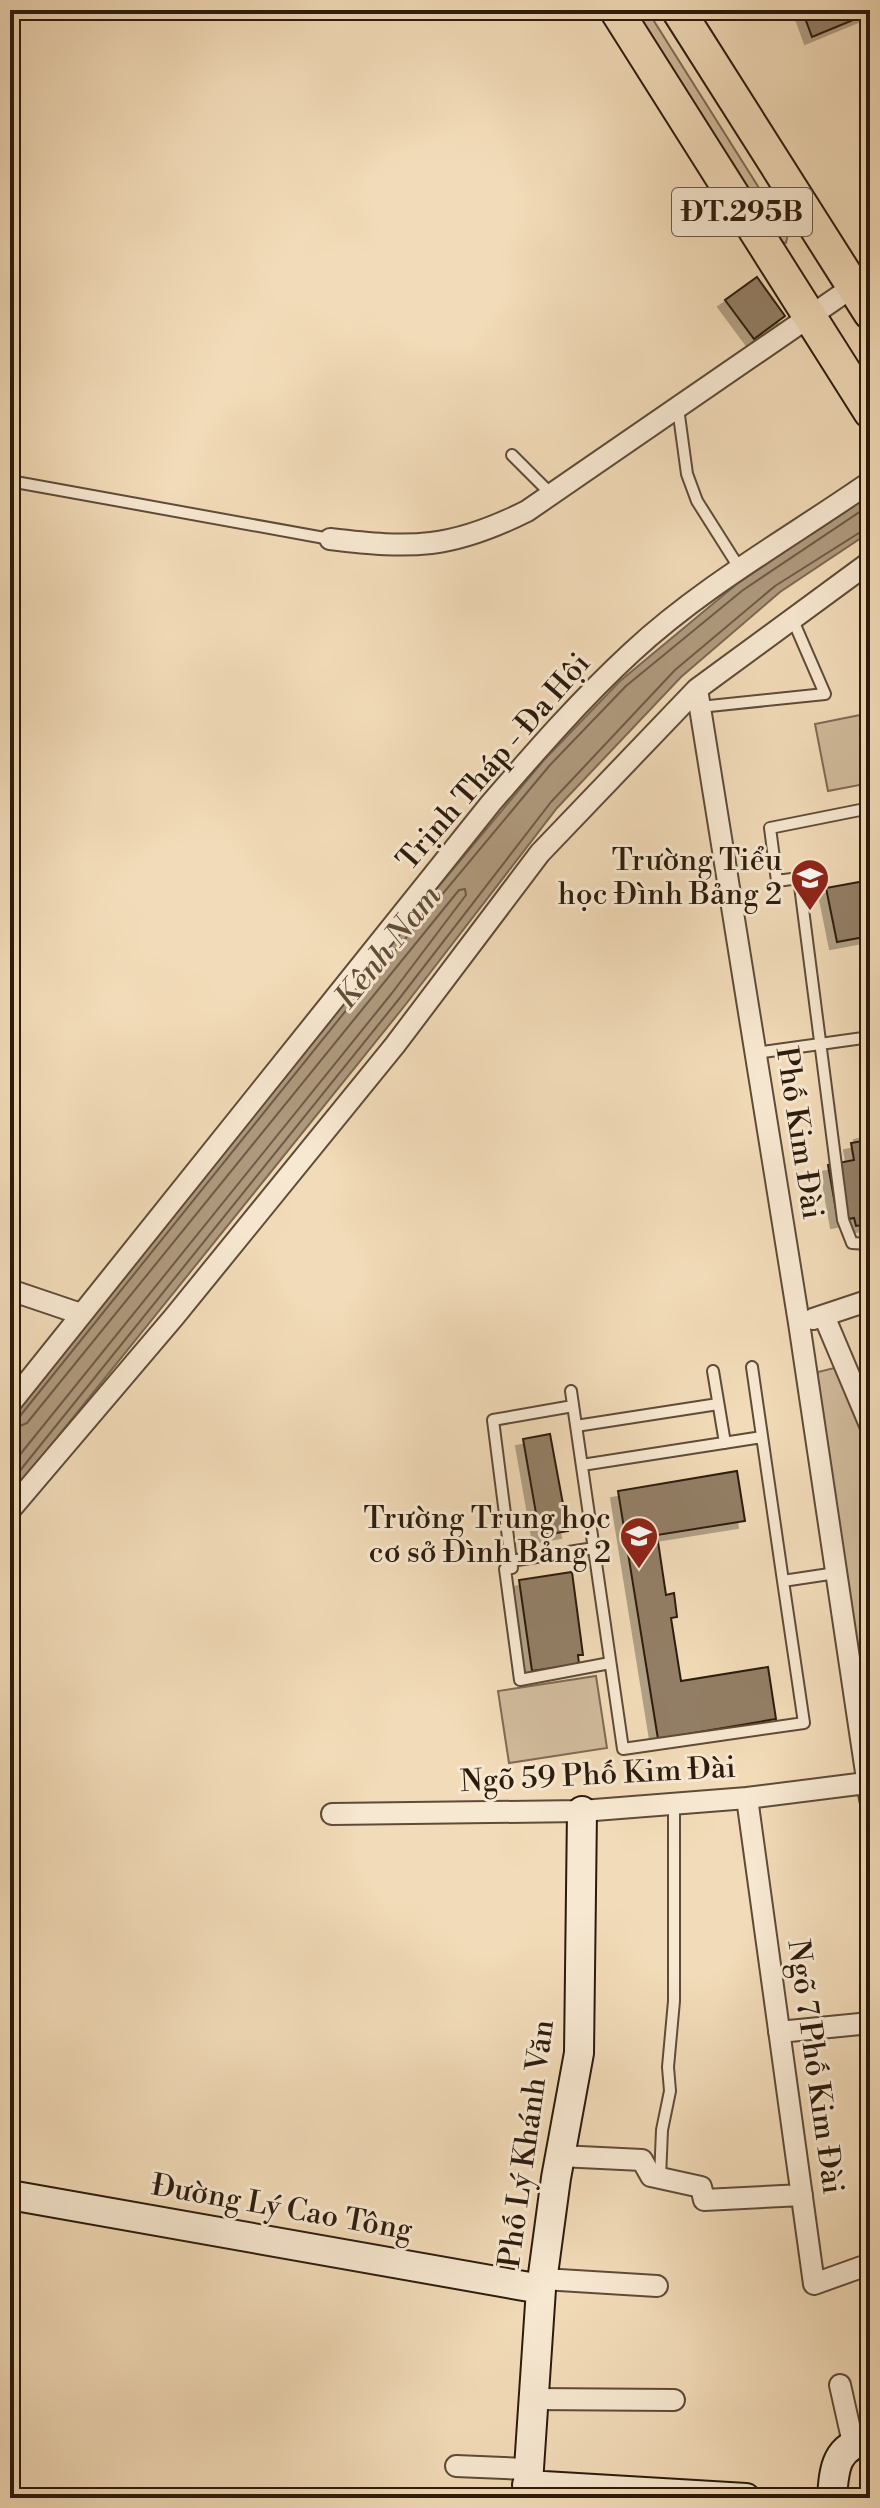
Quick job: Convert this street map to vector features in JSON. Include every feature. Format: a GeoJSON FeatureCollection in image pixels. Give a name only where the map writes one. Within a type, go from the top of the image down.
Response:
{"type":"FeatureCollection","features":[{"type":"Feature","properties":{"kind":"main road","name":"ĐT.295B"},"geometry":{"type":"LineString","coordinates":[[616,10],[870,412]]}},
{"type":"Feature","properties":{"kind":"main road","name":"ĐT.295B"},"geometry":{"type":"LineString","coordinates":[[678,10],[865,291]]}},
{"type":"Feature","properties":{"kind":"street"},"geometry":{"type":"LineString","coordinates":[[330,539],[437,545],[501,524],[551,494],[809,318],[865,291]]}},
{"type":"Feature","properties":{"kind":"street","name":"Trịnh Tháp - Đa Hội"},"geometry":{"type":"LineString","coordinates":[[10,1404],[491,803],[567,717],[633,651],[741,571],[870,482]]}},
{"type":"Feature","properties":{"kind":"street"},"geometry":{"type":"LineString","coordinates":[[10,1510],[174,1317],[386,1056],[540,853],[698,698],[792,618],[870,562]]}},
{"type":"Feature","properties":{"kind":"street","name":"Phố Kim Đài"},"geometry":{"type":"LineString","coordinates":[[698,698],[799,1323],[868,1791]]}},
{"type":"Feature","properties":{"kind":"street"},"geometry":{"type":"LineString","coordinates":[[10,1290],[81,1314]]}},
{"type":"Feature","properties":{"kind":"street"},"geometry":{"type":"LineString","coordinates":[[799,1323],[870,1300]]}},
{"type":"Feature","properties":{"kind":"street"},"geometry":{"type":"LineString","coordinates":[[824,1316],[870,1425]]}},
{"type":"Feature","properties":{"kind":"street","name":"Ngõ 59 Phố Kim Đài"},"geometry":{"type":"LineString","coordinates":[[332,1814],[582,1811],[868,1791]]}},
{"type":"Feature","properties":{"kind":"street","name":"Ngõ 7 Phố Kim Đài"},"geometry":{"type":"LineString","coordinates":[[747,1798],[814,2284],[870,2264]]}},
{"type":"Feature","properties":{"kind":"street","name":"Phố Lý Khánh Văn"},"geometry":{"type":"LineString","coordinates":[[527,2484],[542,2284],[560,2156],[579,2053],[582,1811]]}},
{"type":"Feature","properties":{"kind":"street"},"geometry":{"type":"LineString","coordinates":[[779,2032],[870,2023]]}},
{"type":"Feature","properties":{"kind":"street"},"geometry":{"type":"LineString","coordinates":[[560,2156],[642,2160],[651,2176],[701,2187],[704,2200],[802,2195]]}},
{"type":"Feature","properties":{"kind":"street","name":"Đường Lý Cao Tông"},"geometry":{"type":"LineString","coordinates":[[10,2195],[542,2284]]}},
{"type":"Feature","properties":{"kind":"street"},"geometry":{"type":"LineString","coordinates":[[542,2284],[657,2286]]}},
{"type":"Feature","properties":{"kind":"street"},"geometry":{"type":"LineString","coordinates":[[832,2498],[839,2455],[862,2441],[840,2385]]}},
{"type":"Feature","properties":{"kind":"street"},"geometry":{"type":"LineString","coordinates":[[533,2399],[674,2400]]}},
{"type":"Feature","properties":{"kind":"street"},"geometry":{"type":"LineString","coordinates":[[456,2466],[527,2484],[746,2498]]}},
{"type":"Feature","properties":{"kind":"lane"},"geometry":{"type":"LineString","coordinates":[[678,407],[687,474],[697,501],[741,571]]}},
{"type":"Feature","properties":{"kind":"lane"},"geometry":{"type":"LineString","coordinates":[[512,455],[551,494]]}},
{"type":"Feature","properties":{"kind":"lane"},"geometry":{"type":"LineString","coordinates":[[10,481],[330,539]]}},
{"type":"Feature","properties":{"kind":"lane"},"geometry":{"type":"LineString","coordinates":[[698,698],[825,694],[792,618]]}},
{"type":"Feature","properties":{"kind":"lane"},"geometry":{"type":"LineString","coordinates":[[870,808],[770,828],[777,881],[799,878],[843,1220],[852,1243],[870,1244]]}},
{"type":"Feature","properties":{"kind":"lane"},"geometry":{"type":"LineString","coordinates":[[756,1053],[870,1037]]}},
{"type":"Feature","properties":{"kind":"lane"},"geometry":{"type":"LineString","coordinates":[[571,1391],[623,1749],[804,1723],[752,1367]]}},
{"type":"Feature","properties":{"kind":"lane"},"geometry":{"type":"LineString","coordinates":[[713,1371],[725,1443]]}},
{"type":"Feature","properties":{"kind":"lane"},"geometry":{"type":"LineString","coordinates":[[576,1426],[718,1404]]}},
{"type":"Feature","properties":{"kind":"lane"},"geometry":{"type":"LineString","coordinates":[[573,1406],[493,1420],[512,1568],[505,1569],[520,1680],[610,1663]]}},
{"type":"Feature","properties":{"kind":"lane"},"geometry":{"type":"LineString","coordinates":[[582,1465],[762,1437]]}},
{"type":"Feature","properties":{"kind":"lane"},"geometry":{"type":"LineString","coordinates":[[511,1561],[594,1548]]}},
{"type":"Feature","properties":{"kind":"lane"},"geometry":{"type":"LineString","coordinates":[[783,1581],[836,1573]]}},
{"type":"Feature","properties":{"kind":"lane"},"geometry":{"type":"LineString","coordinates":[[660,2178],[662,2130],[670,2091],[668,2067],[674,2001],[674,1804]]}},
{"type":"Feature","properties":{"kind":"shaded area"},"geometry":{"type":"Polygon","coordinates":[[[634,10],[647,10],[788,234],[786,243],[779,242],[634,10]]]}},
{"type":"Feature","properties":{"kind":"shaded area"},"geometry":{"type":"Polygon","coordinates":[[[870,713],[870,783],[828,791],[815,724],[870,713]]]}},
{"type":"Feature","properties":{"kind":"shaded area"},"geometry":{"type":"Polygon","coordinates":[[[838,1367],[844,1373],[870,1439],[870,1724],[816,1383],[818,1372],[838,1367]]]}},
{"type":"Feature","properties":{"kind":"shaded area"},"geometry":{"type":"Polygon","coordinates":[[[596,1676],[607,1748],[509,1763],[498,1691],[596,1676]]]}},
{"type":"Feature","properties":{"kind":"water","name":"Kênh Nam"},"geometry":{"type":"Polygon","coordinates":[[[870,495],[870,532],[780,592],[681,677],[557,808],[406,1004],[10,1496],[10,1416],[354,988],[544,760],[620,681],[738,583],[870,495]]]}},
{"type":"Feature","properties":{"kind":"building"},"geometry":{"type":"Polygon","coordinates":[[[802,10],[870,10],[870,13],[812,37],[802,10]]]}},
{"type":"Feature","properties":{"kind":"building"},"geometry":{"type":"Polygon","coordinates":[[[757,277],[785,316],[754,339],[725,300],[757,277]]]}},
{"type":"Feature","properties":{"kind":"building"},"geometry":{"type":"Polygon","coordinates":[[[870,880],[870,936],[837,942],[826,888],[870,880]]]}},
{"type":"Feature","properties":{"kind":"building"},"geometry":{"type":"Polygon","coordinates":[[[870,1131],[870,1224],[856,1226],[854,1218],[838,1221],[828,1165],[854,1160],[851,1143],[863,1141],[861,1133],[870,1131]]]}},
{"type":"Feature","properties":{"kind":"building"},"geometry":{"type":"Polygon","coordinates":[[[550,1434],[568,1531],[540,1536],[523,1439],[550,1434]]]}},
{"type":"Feature","properties":{"kind":"building"},"geometry":{"type":"Polygon","coordinates":[[[737,1471],[745,1521],[657,1535],[666,1595],[674,1593],[677,1617],[671,1618],[681,1681],[768,1667],[776,1719],[658,1739],[618,1491],[737,1471]]]}},
{"type":"Feature","properties":{"kind":"building"},"geometry":{"type":"Polygon","coordinates":[[[572,1572],[583,1655],[578,1655],[579,1664],[532,1671],[519,1580],[572,1572]]]}},
{"type":"Feature","properties":{"kind":"place","name":"Trường Tiểu học Đình Bảng 2"},"geometry":{"type":"Point","coordinates":[810,912]}},
{"type":"Feature","properties":{"kind":"place","name":"Trường Trung học cơ sở Đình Bảng 2"},"geometry":{"type":"Point","coordinates":[639,1570]}}]}
